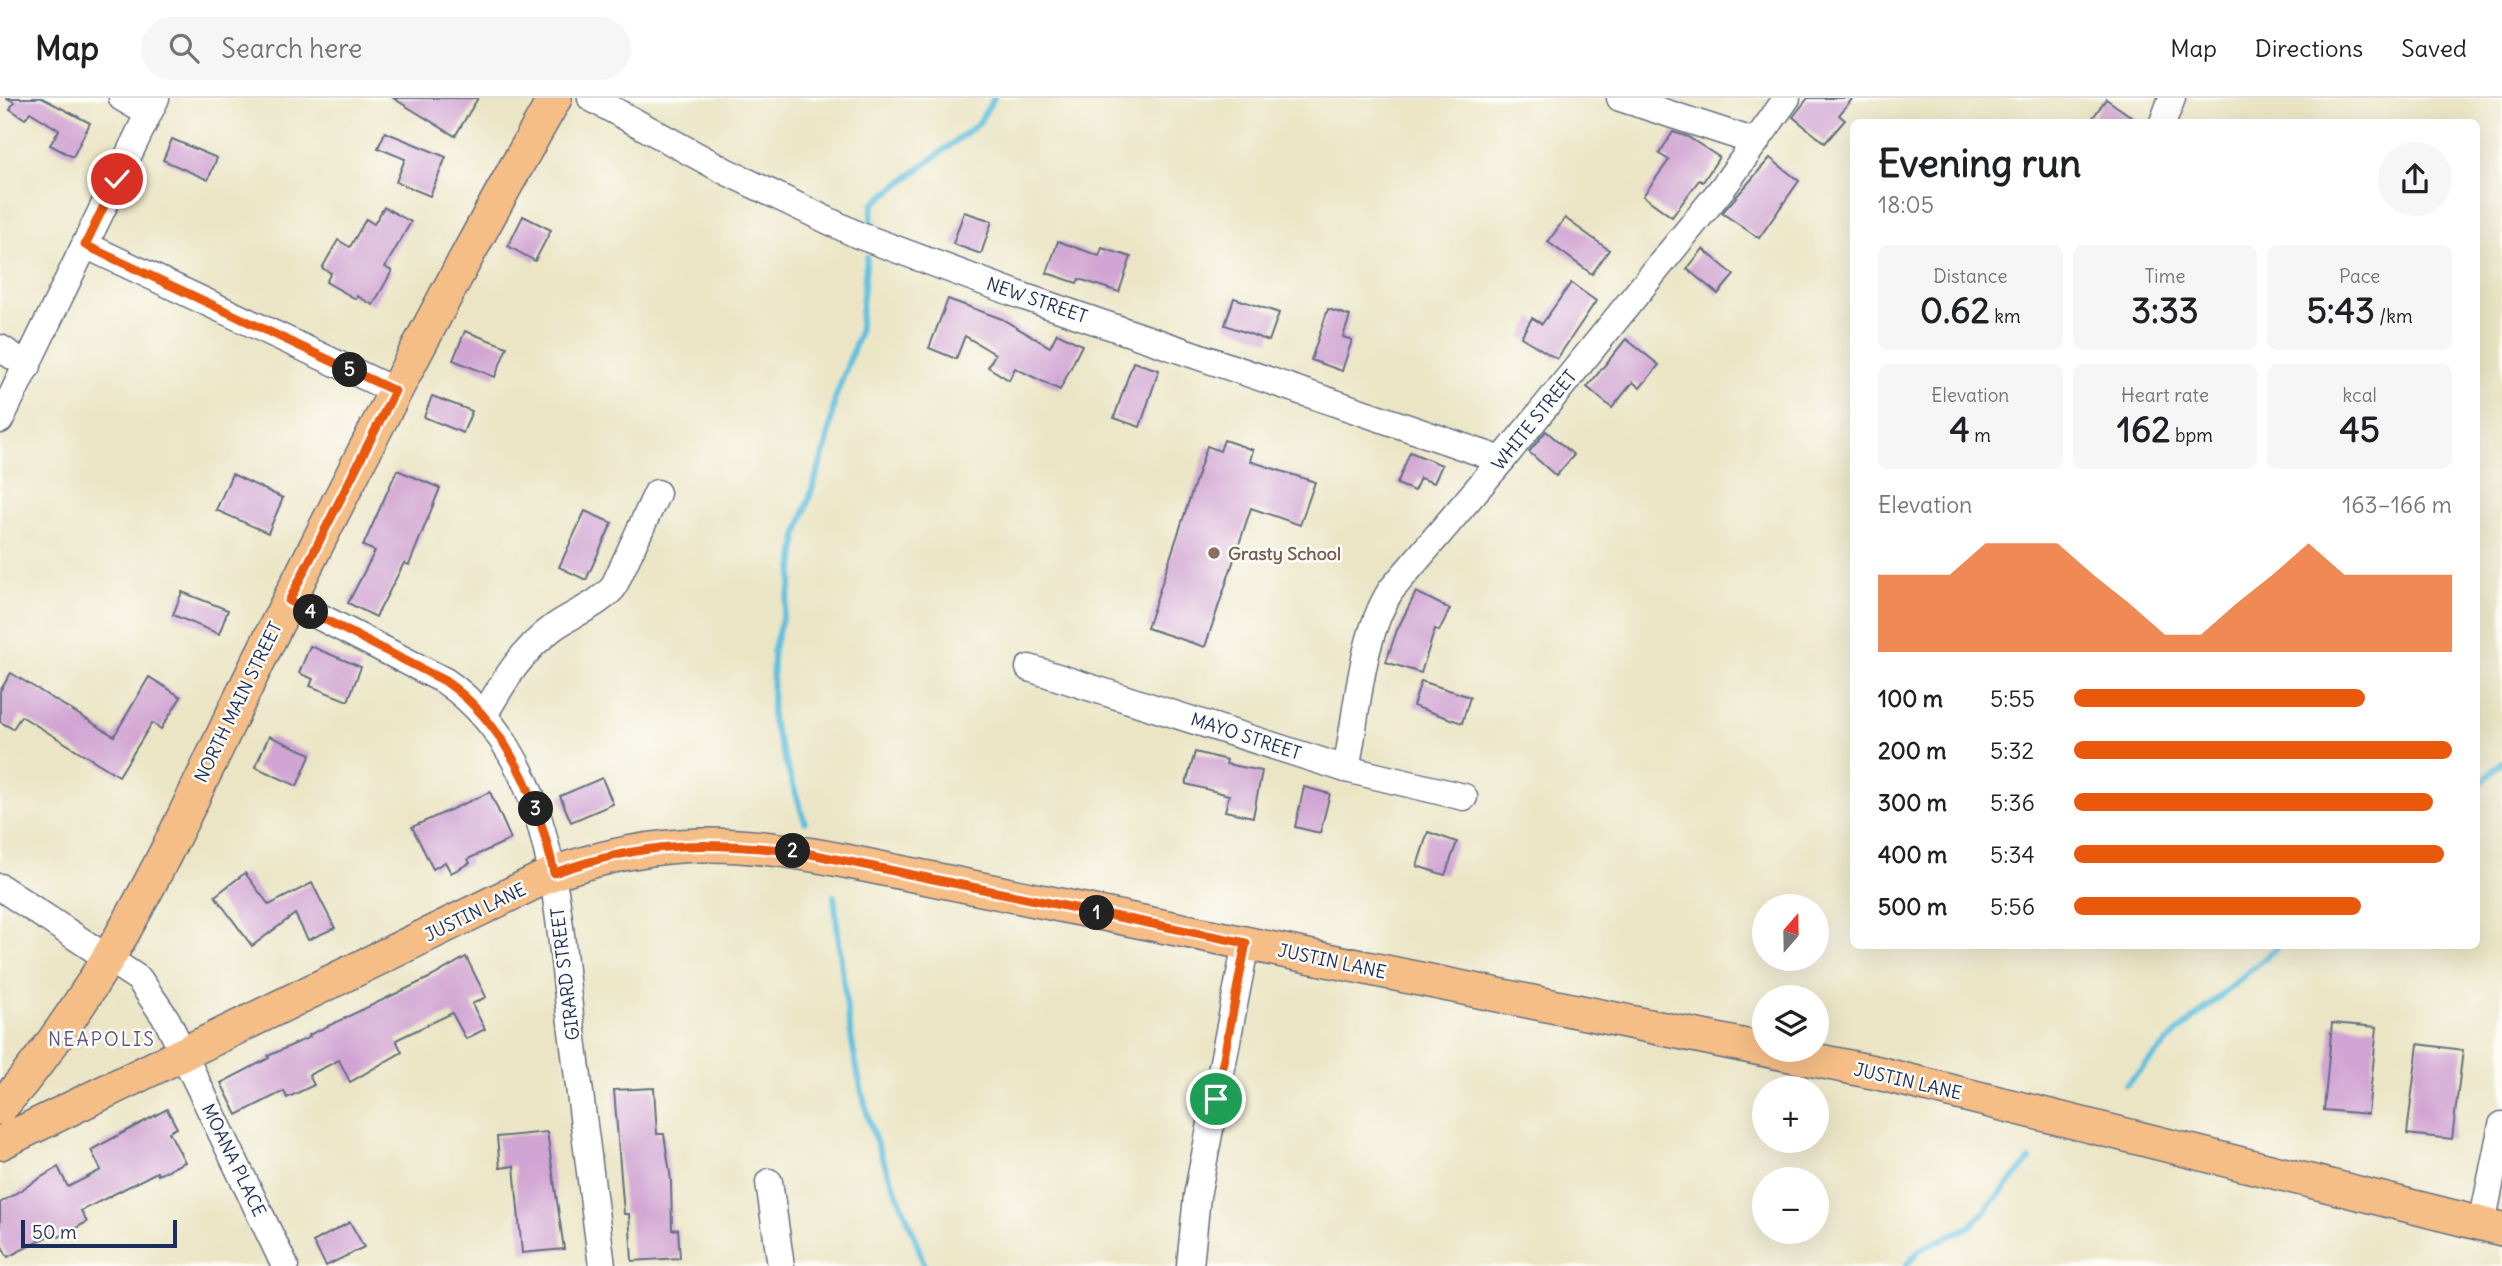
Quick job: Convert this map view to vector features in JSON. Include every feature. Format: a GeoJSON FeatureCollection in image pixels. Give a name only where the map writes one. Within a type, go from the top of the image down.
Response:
{"type":"FeatureCollection","features":[{"type":"Feature","properties":{"kind":"main road","name":"NORTH MAIN STREET"},"geometry":{"type":"LineString","coordinates":[[0,1108],[36,1068],[75,1015],[111,958],[461,263],[555,98]]}},
{"type":"Feature","properties":{"kind":"main road","name":"JUSTIN LANE"},"geometry":{"type":"LineString","coordinates":[[0,1143],[554,873],[602,856],[678,844],[801,852],[1878,1073],[2492,1226]]}},
{"type":"Feature","properties":{"kind":"street"},"geometry":{"type":"LineString","coordinates":[[0,420],[152,106],[121,98]]}},
{"type":"Feature","properties":{"kind":"street","name":"NEW STREET"},"geometry":{"type":"LineString","coordinates":[[590,98],[725,171],[858,236],[1022,296],[1502,460]]}},
{"type":"Feature","properties":{"kind":"street"},"geometry":{"type":"LineString","coordinates":[[1620,98],[1756,142]]}},
{"type":"Feature","properties":{"kind":"street","name":"WHITE STREET"},"geometry":{"type":"LineString","coordinates":[[1346,769],[1369,634],[1378,611],[1391,590],[1502,460],[1724,187],[1787,98]]}},
{"type":"Feature","properties":{"kind":"street"},"geometry":{"type":"LineString","coordinates":[[2164,119],[2172,98]]}},
{"type":"Feature","properties":{"kind":"street"},"geometry":{"type":"LineString","coordinates":[[85,245],[395,391]]}},
{"type":"Feature","properties":{"kind":"street"},"geometry":{"type":"LineString","coordinates":[[0,348],[28,366]]}},
{"type":"Feature","properties":{"kind":"street"},"geometry":{"type":"LineString","coordinates":[[484,715],[513,665],[533,644],[556,626],[600,601],[613,589],[657,493]]}},
{"type":"Feature","properties":{"kind":"street","name":"GIRARD STREET"},"geometry":{"type":"LineString","coordinates":[[289,601],[445,681],[484,715],[509,753],[528,790],[554,873],[602,1266]]}},
{"type":"Feature","properties":{"kind":"street","name":"MAYO STREET"},"geometry":{"type":"LineString","coordinates":[[1029,668],[1346,769],[1464,797]]}},
{"type":"Feature","properties":{"kind":"street","name":"MOANA PLACE"},"geometry":{"type":"LineString","coordinates":[[0,887],[139,979],[167,1020],[285,1266]]}},
{"type":"Feature","properties":{"kind":"street"},"geometry":{"type":"LineString","coordinates":[[1190,1266],[1197,1196],[1246,943]]}},
{"type":"Feature","properties":{"kind":"street"},"geometry":{"type":"LineString","coordinates":[[2492,1226],[2501,1130]]}},
{"type":"Feature","properties":{"kind":"street"},"geometry":{"type":"LineString","coordinates":[[769,1182],[781,1266]]}},
{"type":"Feature","properties":{"kind":"building"},"geometry":{"type":"Polygon","coordinates":[[[7,98],[42,98],[90,123],[73,157],[50,145],[59,130],[30,112],[25,119],[10,109],[14,102],[7,98]]]}},
{"type":"Feature","properties":{"kind":"building"},"geometry":{"type":"Polygon","coordinates":[[[393,98],[478,98],[455,136],[393,98]]]}},
{"type":"Feature","properties":{"kind":"building"},"geometry":{"type":"Polygon","coordinates":[[[1808,98],[1853,98],[1839,115],[1845,120],[1825,143],[1793,117],[1808,98]]]}},
{"type":"Feature","properties":{"kind":"building"},"geometry":{"type":"Polygon","coordinates":[[[2106,99],[2135,119],[2092,119],[2106,99]]]}},
{"type":"Feature","properties":{"kind":"building"},"geometry":{"type":"Polygon","coordinates":[[[385,132],[446,157],[430,196],[396,182],[405,159],[378,148],[385,132]]]}},
{"type":"Feature","properties":{"kind":"building"},"geometry":{"type":"Polygon","coordinates":[[[1673,132],[1688,137],[1719,157],[1703,182],[1699,180],[1672,217],[1643,196],[1669,160],[1659,154],[1673,132]]]}},
{"type":"Feature","properties":{"kind":"building"},"geometry":{"type":"Polygon","coordinates":[[[172,139],[217,158],[208,180],[163,160],[172,139]]]}},
{"type":"Feature","properties":{"kind":"building"},"geometry":{"type":"Polygon","coordinates":[[[1770,158],[1799,181],[1759,238],[1722,213],[1770,158]]]}},
{"type":"Feature","properties":{"kind":"building"},"geometry":{"type":"Polygon","coordinates":[[[384,207],[411,222],[385,267],[392,271],[373,305],[326,282],[331,273],[322,268],[338,240],[350,247],[366,219],[374,224],[384,207]]]}},
{"type":"Feature","properties":{"kind":"building"},"geometry":{"type":"Polygon","coordinates":[[[964,212],[992,221],[981,254],[953,244],[964,212]]]}},
{"type":"Feature","properties":{"kind":"building"},"geometry":{"type":"Polygon","coordinates":[[[523,216],[551,230],[535,261],[508,246],[523,216]]]}},
{"type":"Feature","properties":{"kind":"building"},"geometry":{"type":"Polygon","coordinates":[[[1565,218],[1609,250],[1592,274],[1548,242],[1565,218]]]}},
{"type":"Feature","properties":{"kind":"building"},"geometry":{"type":"Polygon","coordinates":[[[1058,241],[1099,256],[1102,248],[1131,257],[1119,292],[1079,279],[1077,283],[1047,273],[1058,241]]]}},
{"type":"Feature","properties":{"kind":"building"},"geometry":{"type":"Polygon","coordinates":[[[1703,249],[1734,275],[1718,294],[1687,269],[1703,249]]]}},
{"type":"Feature","properties":{"kind":"building"},"geometry":{"type":"Polygon","coordinates":[[[1571,283],[1596,301],[1557,359],[1521,337],[1532,318],[1542,324],[1571,283]]]}},
{"type":"Feature","properties":{"kind":"building"},"geometry":{"type":"Polygon","coordinates":[[[1234,298],[1279,313],[1269,341],[1225,325],[1234,298]]]}},
{"type":"Feature","properties":{"kind":"building"},"geometry":{"type":"Polygon","coordinates":[[[948,299],[1002,319],[1050,347],[1057,333],[1082,345],[1060,390],[1015,368],[1009,380],[988,367],[995,354],[965,336],[956,359],[929,348],[948,299]]]}},
{"type":"Feature","properties":{"kind":"building"},"geometry":{"type":"Polygon","coordinates":[[[1328,309],[1350,316],[1343,337],[1352,340],[1342,371],[1311,360],[1328,309]]]}},
{"type":"Feature","properties":{"kind":"building"},"geometry":{"type":"Polygon","coordinates":[[[465,331],[507,347],[495,377],[453,360],[465,331]]]}},
{"type":"Feature","properties":{"kind":"building"},"geometry":{"type":"Polygon","coordinates":[[[1626,339],[1659,365],[1640,388],[1633,382],[1612,408],[1587,387],[1626,339]]]}},
{"type":"Feature","properties":{"kind":"building"},"geometry":{"type":"Polygon","coordinates":[[[1133,362],[1159,370],[1140,427],[1114,418],[1133,362]]]}},
{"type":"Feature","properties":{"kind":"building"},"geometry":{"type":"Polygon","coordinates":[[[432,396],[472,411],[463,433],[424,417],[432,396]]]}},
{"type":"Feature","properties":{"kind":"building"},"geometry":{"type":"Polygon","coordinates":[[[1546,431],[1574,455],[1556,476],[1529,452],[1546,431]]]}},
{"type":"Feature","properties":{"kind":"building"},"geometry":{"type":"Polygon","coordinates":[[[1224,440],[1253,450],[1250,461],[1315,482],[1300,525],[1251,508],[1205,647],[1147,628],[1207,446],[1220,451],[1224,440]]]}},
{"type":"Feature","properties":{"kind":"building"},"geometry":{"type":"Polygon","coordinates":[[[1410,452],[1442,465],[1434,483],[1420,478],[1414,491],[1397,484],[1410,452]]]}},
{"type":"Feature","properties":{"kind":"building"},"geometry":{"type":"Polygon","coordinates":[[[397,470],[440,488],[409,565],[404,563],[376,617],[348,603],[375,551],[363,546],[397,470]]]}},
{"type":"Feature","properties":{"kind":"building"},"geometry":{"type":"Polygon","coordinates":[[[232,474],[283,498],[268,533],[216,510],[232,474]]]}},
{"type":"Feature","properties":{"kind":"building"},"geometry":{"type":"Polygon","coordinates":[[[585,511],[612,523],[586,580],[559,567],[585,511]]]}},
{"type":"Feature","properties":{"kind":"building"},"geometry":{"type":"Polygon","coordinates":[[[182,592],[228,610],[219,634],[173,615],[182,592]]]}},
{"type":"Feature","properties":{"kind":"building"},"geometry":{"type":"Polygon","coordinates":[[[1416,592],[1450,609],[1439,631],[1435,629],[1421,673],[1386,662],[1397,630],[1416,592]]]}},
{"type":"Feature","properties":{"kind":"building"},"geometry":{"type":"Polygon","coordinates":[[[310,646],[361,667],[348,701],[310,686],[313,679],[299,673],[310,646]]]}},
{"type":"Feature","properties":{"kind":"building"},"geometry":{"type":"Polygon","coordinates":[[[11,673],[114,736],[149,677],[181,697],[161,729],[152,723],[119,776],[21,716],[13,729],[0,722],[0,691],[11,673]]]}},
{"type":"Feature","properties":{"kind":"building"},"geometry":{"type":"Polygon","coordinates":[[[1421,681],[1470,697],[1462,723],[1413,706],[1421,681]]]}},
{"type":"Feature","properties":{"kind":"building"},"geometry":{"type":"Polygon","coordinates":[[[269,736],[311,754],[297,786],[255,767],[269,736]]]}},
{"type":"Feature","properties":{"kind":"building"},"geometry":{"type":"Polygon","coordinates":[[[1195,752],[1227,760],[1226,764],[1262,771],[1253,817],[1225,811],[1229,795],[1186,784],[1195,752]]]}},
{"type":"Feature","properties":{"kind":"building"},"geometry":{"type":"Polygon","coordinates":[[[602,778],[613,804],[571,822],[560,796],[602,778]]]}},
{"type":"Feature","properties":{"kind":"building"},"geometry":{"type":"Polygon","coordinates":[[[1304,787],[1330,794],[1320,833],[1295,827],[1304,787]]]}},
{"type":"Feature","properties":{"kind":"building"},"geometry":{"type":"Polygon","coordinates":[[[490,792],[511,839],[468,859],[470,863],[451,873],[445,862],[433,869],[412,827],[490,792]]]}},
{"type":"Feature","properties":{"kind":"building"},"geometry":{"type":"Polygon","coordinates":[[[1428,832],[1457,842],[1445,875],[1417,866],[1428,832]]]}},
{"type":"Feature","properties":{"kind":"building"},"geometry":{"type":"Polygon","coordinates":[[[245,873],[269,905],[312,883],[335,928],[308,940],[295,914],[252,946],[215,896],[245,873]]]}},
{"type":"Feature","properties":{"kind":"building"},"geometry":{"type":"Polygon","coordinates":[[[466,957],[486,997],[472,1004],[485,1029],[466,1039],[452,1013],[396,1040],[402,1052],[350,1082],[339,1060],[309,1075],[314,1085],[287,1098],[284,1091],[237,1115],[221,1083],[269,1058],[268,1056],[433,976],[466,957]]]}},
{"type":"Feature","properties":{"kind":"building"},"geometry":{"type":"Polygon","coordinates":[[[2332,1023],[2377,1027],[2368,1114],[2324,1110],[2332,1023]]]}},
{"type":"Feature","properties":{"kind":"building"},"geometry":{"type":"Polygon","coordinates":[[[2418,1044],[2463,1050],[2452,1139],[2407,1134],[2418,1044]]]}},
{"type":"Feature","properties":{"kind":"building"},"geometry":{"type":"Polygon","coordinates":[[[654,1088],[657,1134],[664,1134],[671,1180],[672,1230],[678,1229],[680,1258],[632,1261],[629,1214],[624,1214],[614,1090],[654,1088]]]}},
{"type":"Feature","properties":{"kind":"building"},"geometry":{"type":"Polygon","coordinates":[[[167,1109],[177,1128],[169,1132],[185,1162],[158,1175],[157,1172],[81,1211],[87,1222],[59,1237],[56,1232],[8,1257],[0,1243],[0,1203],[58,1167],[68,1187],[101,1170],[91,1150],[167,1109]]]}},
{"type":"Feature","properties":{"kind":"building"},"geometry":{"type":"Polygon","coordinates":[[[547,1132],[564,1249],[522,1253],[514,1166],[500,1168],[497,1137],[547,1132]]]}},
{"type":"Feature","properties":{"kind":"building"},"geometry":{"type":"Polygon","coordinates":[[[350,1222],[364,1247],[326,1266],[313,1242],[350,1222]]]}},
{"type":"Feature","properties":{"kind":"waterway"},"geometry":{"type":"LineString","coordinates":[[871,222],[873,204],[978,124],[994,98]]}},
{"type":"Feature","properties":{"kind":"waterway"},"geometry":{"type":"LineString","coordinates":[[805,822],[772,720],[773,651],[791,586],[797,536],[827,443],[835,399],[859,334],[867,257]]}},
{"type":"Feature","properties":{"kind":"waterway"},"geometry":{"type":"LineString","coordinates":[[2480,784],[2502,762]]}},
{"type":"Feature","properties":{"kind":"waterway"},"geometry":{"type":"LineString","coordinates":[[834,896],[846,1004],[860,1085],[873,1132],[924,1266]]}},
{"type":"Feature","properties":{"kind":"waterway"},"geometry":{"type":"LineString","coordinates":[[2126,1085],[2178,1032],[2275,949]]}},
{"type":"Feature","properties":{"kind":"waterway"},"geometry":{"type":"LineString","coordinates":[[1906,1266],[1919,1250],[1971,1226],[2030,1160]]}},
{"type":"Feature","properties":{"kind":"place","name":"Grasty School"},"geometry":{"type":"Point","coordinates":[1214,553]}},
{"type":"Feature","properties":{"kind":"district","name":"NEAPOLIS"},"geometry":{"type":"Point","coordinates":[102,1039]}},
{"type":"Feature","properties":{"kind":"route"},"geometry":{"type":"LineString","coordinates":[[117,179],[85,245],[395,391],[289,601],[445,681],[463,693],[484,715],[509,753],[528,790],[538,813],[554,873],[602,856],[644,848],[678,844],[755,847],[801,852],[1246,943],[1216,1099]]}}]}
